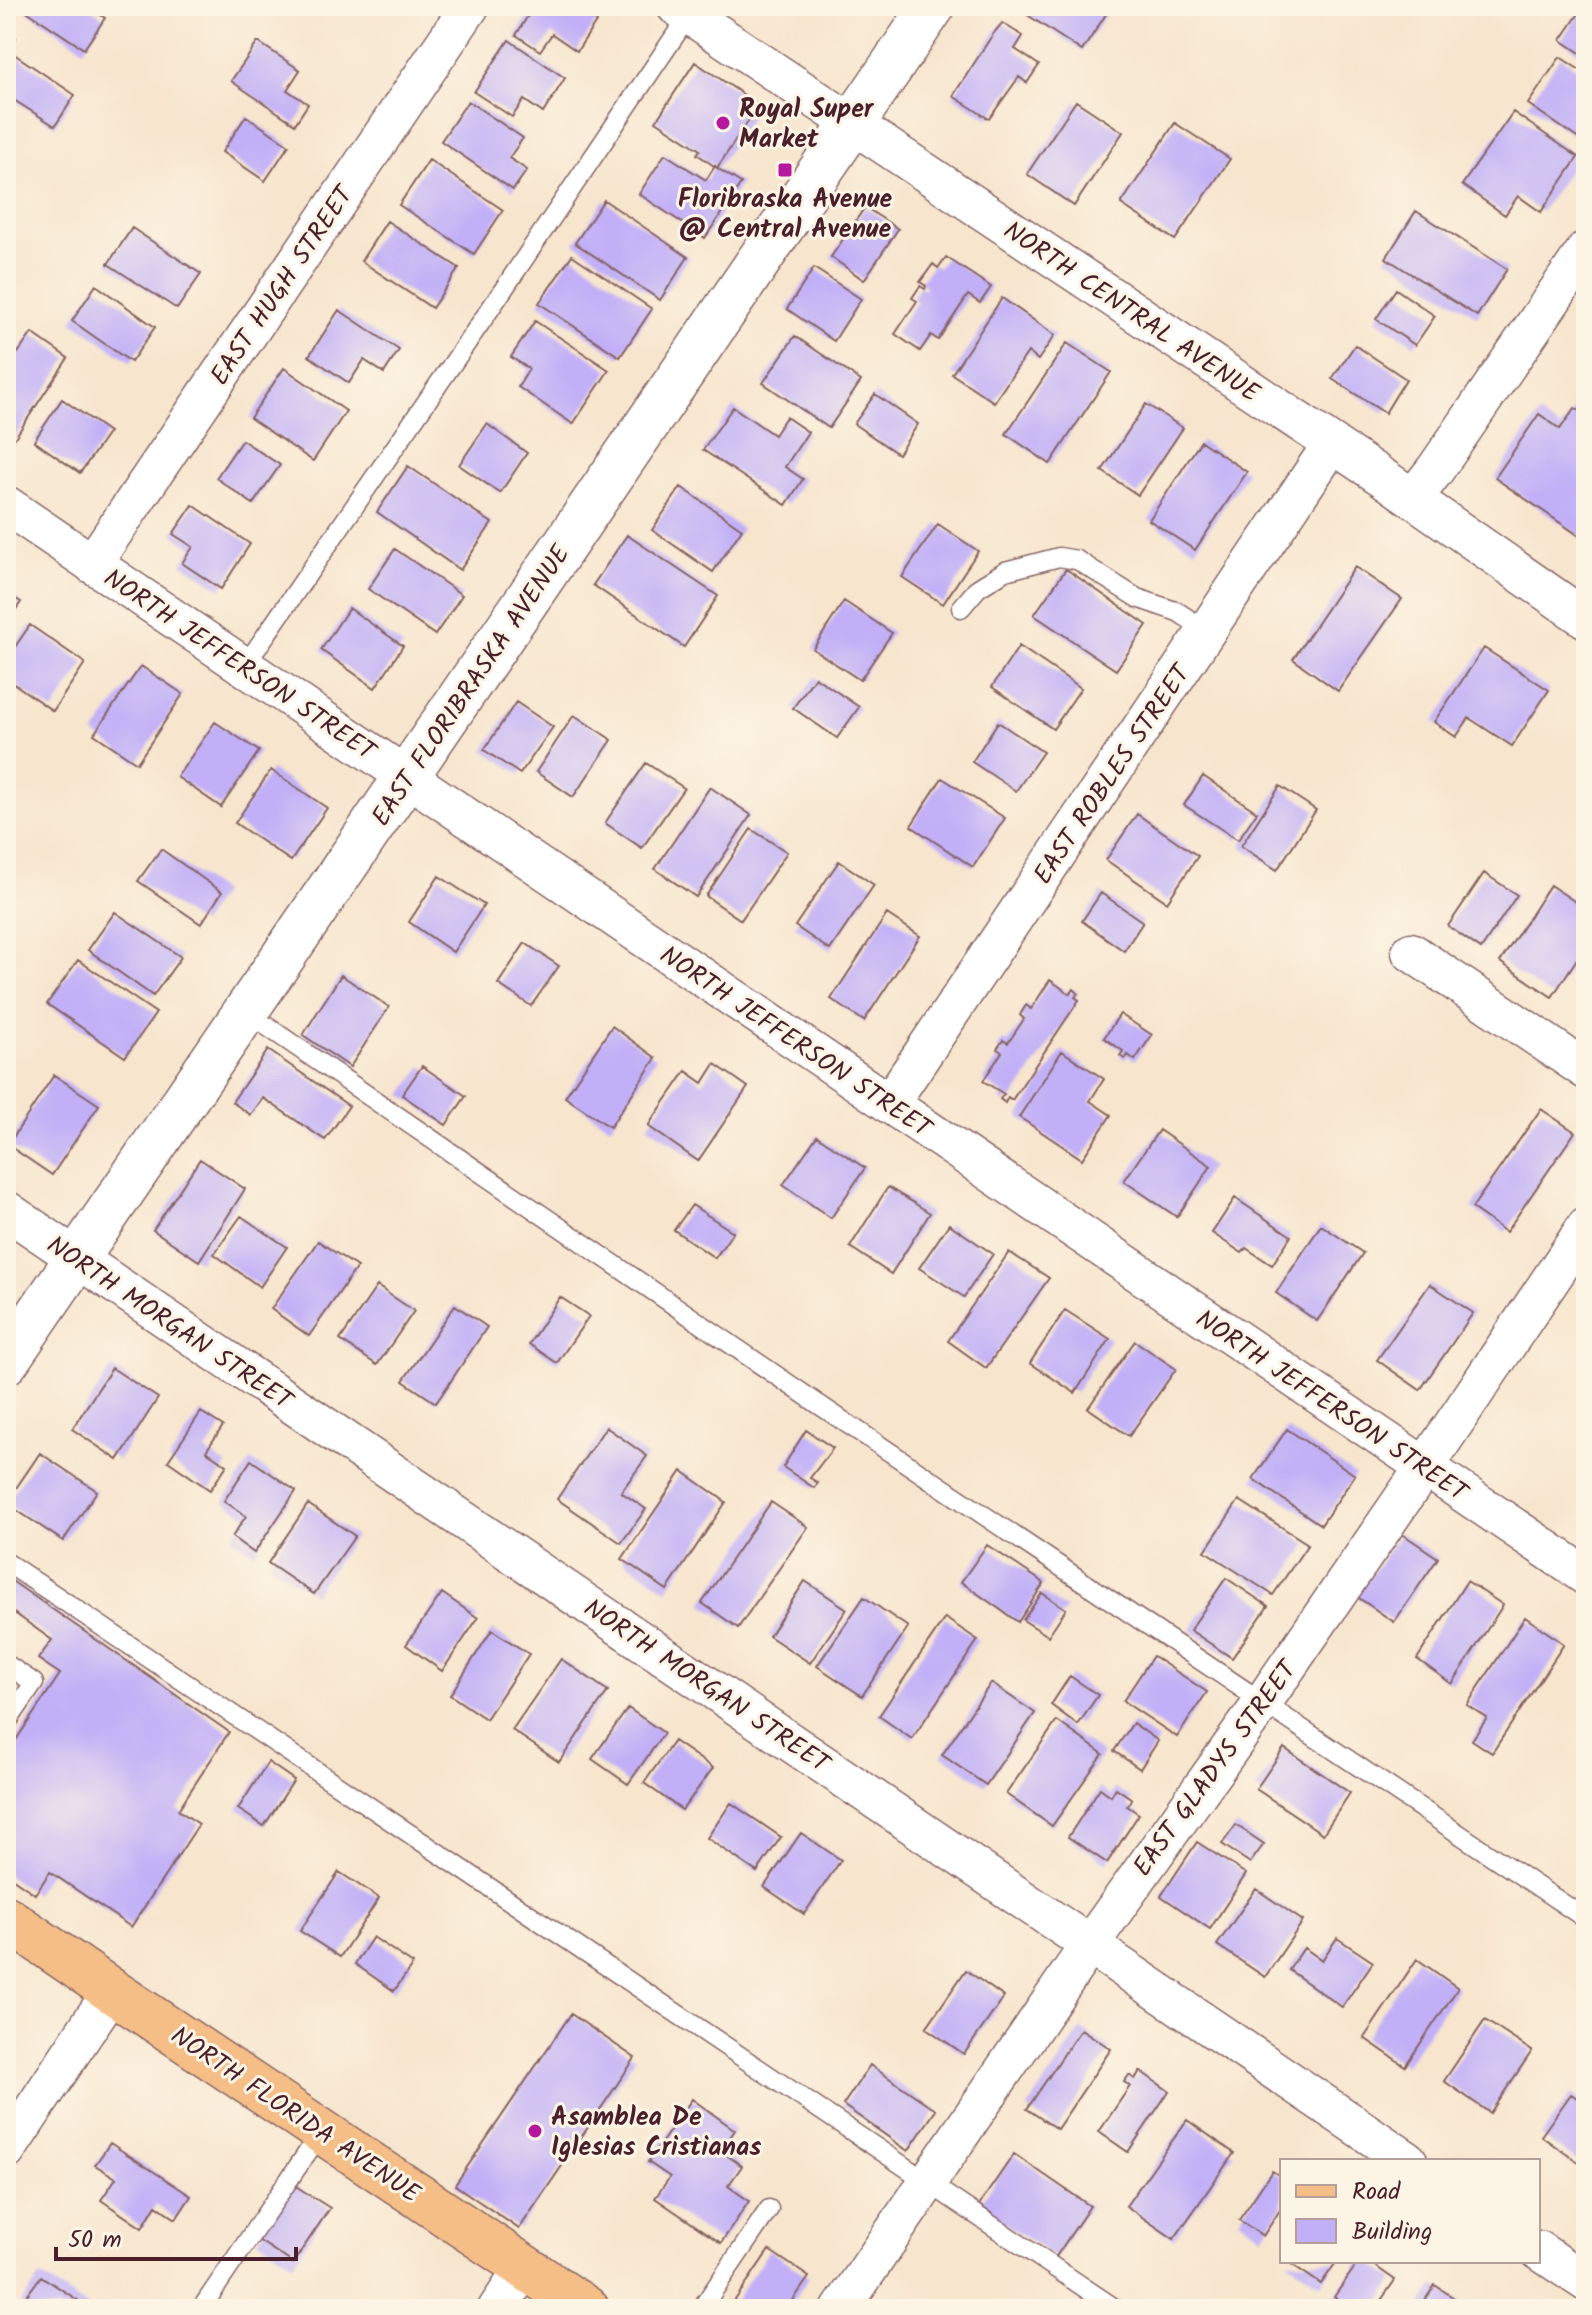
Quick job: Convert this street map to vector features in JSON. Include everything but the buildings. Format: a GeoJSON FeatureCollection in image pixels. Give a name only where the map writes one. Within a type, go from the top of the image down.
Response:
{"type":"FeatureCollection","features":[{"type":"Feature","properties":{"kind":"main road","name":"NORTH FLORIDA AVENUE"},"geometry":{"type":"LineString","coordinates":[[6,1918],[587,2309]]}},
{"type":"Feature","properties":{"kind":"street","name":"EAST HUGH STREET"},"geometry":{"type":"LineString","coordinates":[[92,564],[470,6]]}},
{"type":"Feature","properties":{"kind":"street","name":"EAST FLORIBRASKA AVENUE"},"geometry":{"type":"LineString","coordinates":[[6,1362],[933,6]]}},
{"type":"Feature","properties":{"kind":"street","name":"NORTH CENTRAL AVENUE"},"geometry":{"type":"LineString","coordinates":[[683,10],[1413,498],[1586,619]]}},
{"type":"Feature","properties":{"kind":"street"},"geometry":{"type":"LineString","coordinates":[[1413,498],[1586,250]]}},
{"type":"Feature","properties":{"kind":"street","name":"EAST ROBLES STREET"},"geometry":{"type":"LineString","coordinates":[[889,1104],[1332,444]]}},
{"type":"Feature","properties":{"kind":"street","name":"NORTH JEFFERSON STREET"},"geometry":{"type":"LineString","coordinates":[[6,505],[1586,1576]]}},
{"type":"Feature","properties":{"kind":"street"},"geometry":{"type":"LineString","coordinates":[[1411,952],[1586,1070]]}},
{"type":"Feature","properties":{"kind":"street","name":"NORTH MORGAN STREET"},"geometry":{"type":"LineString","coordinates":[[6,1210],[1405,2159]]}},
{"type":"Feature","properties":{"kind":"street","name":"EAST GLADYS STREET"},"geometry":{"type":"LineString","coordinates":[[841,2309],[1090,1944],[1263,1702],[1586,1227]]}},
{"type":"Feature","properties":{"kind":"street"},"geometry":{"type":"LineString","coordinates":[[6,2151],[112,1991]]}},
{"type":"Feature","properties":{"kind":"street"},"geometry":{"type":"LineString","coordinates":[[1540,2251],[1586,2282]]}},
{"type":"Feature","properties":{"kind":"street"},"geometry":{"type":"LineString","coordinates":[[497,2309],[525,2267]]}},
{"type":"Feature","properties":{"kind":"lane"},"geometry":{"type":"LineString","coordinates":[[244,667],[497,299],[683,10]]}},
{"type":"Feature","properties":{"kind":"lane"},"geometry":{"type":"LineString","coordinates":[[961,608],[978,588],[1005,571],[1059,557],[1077,560],[1137,598],[1178,612],[1207,631]]}},
{"type":"Feature","properties":{"kind":"lane"},"geometry":{"type":"LineString","coordinates":[[246,1012],[818,1404],[1586,1919]]}},
{"type":"Feature","properties":{"kind":"lane"},"geometry":{"type":"LineString","coordinates":[[6,1562],[1116,2309]]}},
{"type":"Feature","properties":{"kind":"lane"},"geometry":{"type":"LineString","coordinates":[[6,1664],[34,1683],[6,1724]]}},
{"type":"Feature","properties":{"kind":"lane"},"geometry":{"type":"LineString","coordinates":[[201,2309],[322,2131]]}},
{"type":"Feature","properties":{"kind":"lane"},"geometry":{"type":"LineString","coordinates":[[701,2309],[769,2209]]}},
{"type":"Feature","properties":{"kind":"place","name":"Royal Super Market"},"geometry":{"type":"Point","coordinates":[723,123]}},
{"type":"Feature","properties":{"kind":"place","name":"Floribraska Avenue @ Central Avenue"},"geometry":{"type":"Point","coordinates":[785,170]}},
{"type":"Feature","properties":{"kind":"place","name":"Asamblea De Iglesias Cristianas"},"geometry":{"type":"Point","coordinates":[535,2131]}}]}
